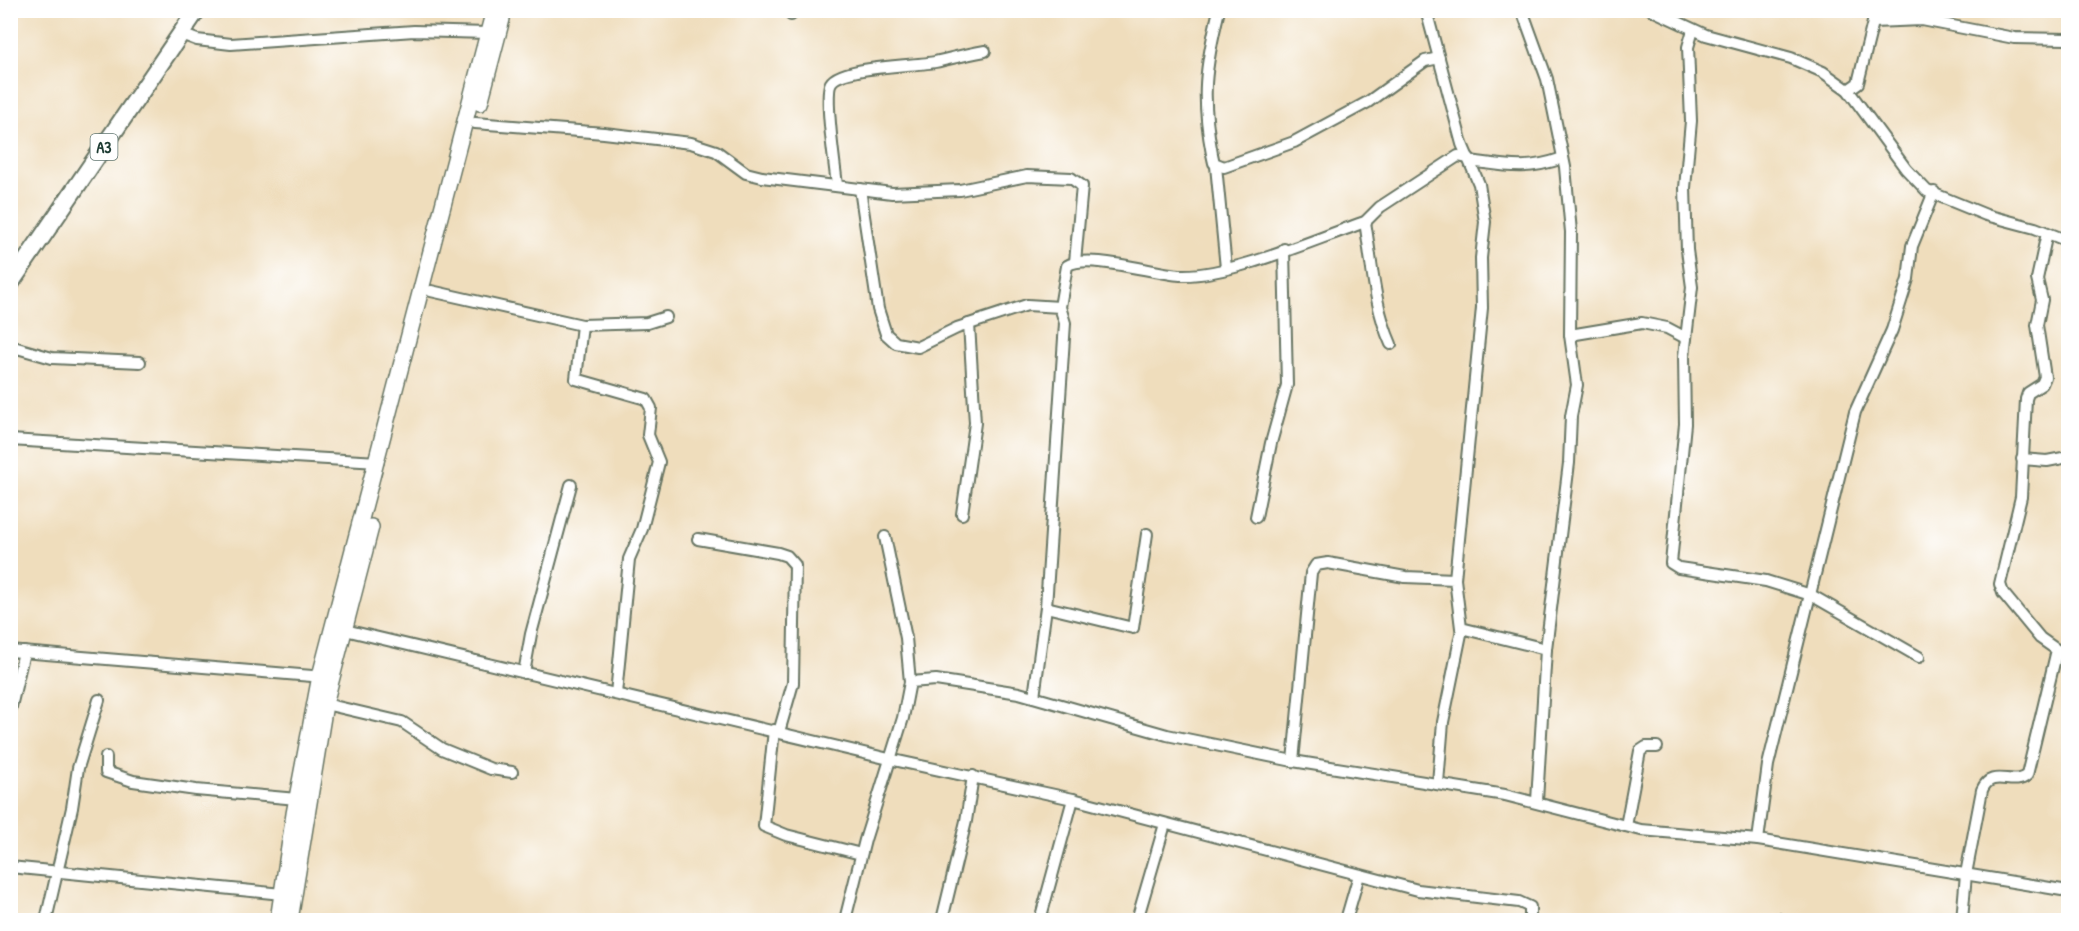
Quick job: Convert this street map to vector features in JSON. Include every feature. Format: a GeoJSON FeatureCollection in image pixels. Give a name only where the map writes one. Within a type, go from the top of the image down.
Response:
{"type":"FeatureCollection","features":[{"type":"Feature","properties":{"kind":"highway","name":"A3"},"geometry":{"type":"LineString","coordinates":[[10,284],[197,10]]}},
{"type":"Feature","properties":{"kind":"main road"},"geometry":{"type":"LineString","coordinates":[[278,921],[297,799],[494,10]]}},
{"type":"Feature","properties":{"kind":"main road"},"geometry":{"type":"LineString","coordinates":[[290,921],[325,704],[326,677],[345,630],[383,455],[431,291],[504,10]]}},
{"type":"Feature","properties":{"kind":"street"},"geometry":{"type":"LineString","coordinates":[[1219,10],[1207,68],[1204,114],[1216,166],[1226,268]]}},
{"type":"Feature","properties":{"kind":"street"},"geometry":{"type":"LineString","coordinates":[[1426,10],[1458,131],[1482,195],[1485,222],[1481,258],[1482,308],[1455,579],[1458,618],[1462,629],[1443,722],[1438,783]]}},
{"type":"Feature","properties":{"kind":"street"},"geometry":{"type":"LineString","coordinates":[[1522,10],[1547,79],[1563,158],[1571,232],[1570,335],[1577,391],[1571,416],[1569,462],[1546,649],[1537,801]]}},
{"type":"Feature","properties":{"kind":"street"},"geometry":{"type":"LineString","coordinates":[[1652,10],[1719,40],[1807,64],[1837,80],[1848,90],[1906,169],[1927,191],[1986,215],[2068,241]]}},
{"type":"Feature","properties":{"kind":"street"},"geometry":{"type":"LineString","coordinates":[[1848,90],[1858,83],[1876,10]]}},
{"type":"Feature","properties":{"kind":"street"},"geometry":{"type":"LineString","coordinates":[[1873,22],[1922,20],[2014,38],[2068,39]]}},
{"type":"Feature","properties":{"kind":"street"},"geometry":{"type":"LineString","coordinates":[[1693,30],[1688,47],[1691,121],[1687,141],[1685,201],[1687,250],[1692,287],[1686,338],[1685,424],[1671,562],[1679,568],[1766,581],[1811,595],[1919,657]]}},
{"type":"Feature","properties":{"kind":"street"},"geometry":{"type":"LineString","coordinates":[[181,34],[197,40],[231,44],[414,31],[488,33]]}},
{"type":"Feature","properties":{"kind":"street"},"geometry":{"type":"LineString","coordinates":[[837,186],[830,103],[830,85],[834,78],[861,70],[901,67],[985,51]]}},
{"type":"Feature","properties":{"kind":"street"},"geometry":{"type":"LineString","coordinates":[[1216,166],[1224,167],[1294,142],[1368,102],[1425,61],[1439,58]]}},
{"type":"Feature","properties":{"kind":"street"},"geometry":{"type":"LineString","coordinates":[[475,123],[604,132],[691,143],[716,151],[746,173],[780,181],[860,189],[921,193],[960,190],[1027,176],[1076,179],[1082,186],[1075,262]]}},
{"type":"Feature","properties":{"kind":"street"},"geometry":{"type":"LineString","coordinates":[[1034,697],[1046,607],[1065,323],[1059,307],[1067,266],[1075,262],[1117,264],[1181,275],[1208,273],[1365,222],[1380,207],[1458,156],[1522,168],[1540,166],[1563,158]]}},
{"type":"Feature","properties":{"kind":"street"},"geometry":{"type":"LineString","coordinates":[[860,189],[878,309],[891,340],[906,347],[918,346],[969,324],[1027,305],[1059,307]]}},
{"type":"Feature","properties":{"kind":"street"},"geometry":{"type":"LineString","coordinates":[[1758,840],[1768,765],[1855,412],[1892,330],[1908,279],[1912,246],[1934,192]]}},
{"type":"Feature","properties":{"kind":"street"},"geometry":{"type":"LineString","coordinates":[[1365,222],[1376,298],[1382,323],[1391,344]]}},
{"type":"Feature","properties":{"kind":"street"},"geometry":{"type":"LineString","coordinates":[[2047,233],[2037,279],[2042,300],[2037,325],[2045,377],[2042,384],[2028,393],[2026,399],[2021,497],[2000,584],[2003,593],[2040,638],[2057,650]]}},
{"type":"Feature","properties":{"kind":"street"},"geometry":{"type":"LineString","coordinates":[[1256,518],[1271,443],[1287,385],[1285,281],[1278,251]]}},
{"type":"Feature","properties":{"kind":"street"},"geometry":{"type":"LineString","coordinates":[[431,291],[582,325],[647,323],[666,317]]}},
{"type":"Feature","properties":{"kind":"street"},"geometry":{"type":"LineString","coordinates":[[1570,335],[1642,323],[1667,328],[1686,338]]}},
{"type":"Feature","properties":{"kind":"street"},"geometry":{"type":"LineString","coordinates":[[962,514],[975,423],[969,324]]}},
{"type":"Feature","properties":{"kind":"street"},"geometry":{"type":"LineString","coordinates":[[582,325],[576,379],[646,399],[651,408],[648,435],[659,462],[650,503],[629,559],[615,694]]}},
{"type":"Feature","properties":{"kind":"street"},"geometry":{"type":"LineString","coordinates":[[10,346],[52,358],[140,362]]}},
{"type":"Feature","properties":{"kind":"street"},"geometry":{"type":"LineString","coordinates":[[10,440],[383,455]]}},
{"type":"Feature","properties":{"kind":"street"},"geometry":{"type":"LineString","coordinates":[[2022,459],[2047,461],[2068,457]]}},
{"type":"Feature","properties":{"kind":"street"},"geometry":{"type":"LineString","coordinates":[[524,674],[531,634],[571,484]]}},
{"type":"Feature","properties":{"kind":"street"},"geometry":{"type":"LineString","coordinates":[[1046,607],[1133,628],[1147,534]]}},
{"type":"Feature","properties":{"kind":"street"},"geometry":{"type":"LineString","coordinates":[[845,921],[861,854],[903,718],[910,682],[906,638],[885,537]]}},
{"type":"Feature","properties":{"kind":"street"},"geometry":{"type":"LineString","coordinates":[[698,539],[778,553],[787,556],[795,565],[793,683],[776,731],[764,826],[778,833],[861,854]]}},
{"type":"Feature","properties":{"kind":"street"},"geometry":{"type":"LineString","coordinates":[[1293,761],[1311,573],[1316,565],[1328,563],[1405,578],[1455,579]]}},
{"type":"Feature","properties":{"kind":"street"},"geometry":{"type":"LineString","coordinates":[[1462,629],[1546,649]]}},
{"type":"Feature","properties":{"kind":"street"},"geometry":{"type":"LineString","coordinates":[[345,630],[889,759],[1073,799],[1418,890],[1519,902],[1530,907],[1530,921]]}},
{"type":"Feature","properties":{"kind":"street"},"geometry":{"type":"LineString","coordinates":[[1962,921],[1966,874],[1985,782],[1999,777],[2021,780],[2027,775],[2057,650],[2063,646],[2068,647]]}},
{"type":"Feature","properties":{"kind":"street"},"geometry":{"type":"LineString","coordinates":[[10,651],[326,677]]}},
{"type":"Feature","properties":{"kind":"street"},"geometry":{"type":"LineString","coordinates":[[10,711],[24,652]]}},
{"type":"Feature","properties":{"kind":"street"},"geometry":{"type":"LineString","coordinates":[[910,682],[936,680],[1034,697],[1167,735],[1293,761],[1537,801],[1626,826],[1679,835],[1758,840],[2068,891]]}},
{"type":"Feature","properties":{"kind":"street"},"geometry":{"type":"LineString","coordinates":[[46,921],[72,808],[78,768],[99,700]]}},
{"type":"Feature","properties":{"kind":"street"},"geometry":{"type":"LineString","coordinates":[[325,704],[402,722],[442,749],[491,769],[512,772]]}},
{"type":"Feature","properties":{"kind":"street"},"geometry":{"type":"LineString","coordinates":[[1626,826],[1640,751],[1644,747],[1657,747]]}},
{"type":"Feature","properties":{"kind":"street"},"geometry":{"type":"LineString","coordinates":[[106,757],[106,772],[133,781],[297,799]]}},
{"type":"Feature","properties":{"kind":"street"},"geometry":{"type":"LineString","coordinates":[[942,921],[966,820],[973,777]]}},
{"type":"Feature","properties":{"kind":"street"},"geometry":{"type":"LineString","coordinates":[[1040,921],[1073,799]]}},
{"type":"Feature","properties":{"kind":"street"},"geometry":{"type":"LineString","coordinates":[[1137,921],[1165,824]]}},
{"type":"Feature","properties":{"kind":"street"},"geometry":{"type":"LineString","coordinates":[[10,867],[282,894]]}},
{"type":"Feature","properties":{"kind":"street"},"geometry":{"type":"LineString","coordinates":[[1346,921],[1359,875]]}}]}
